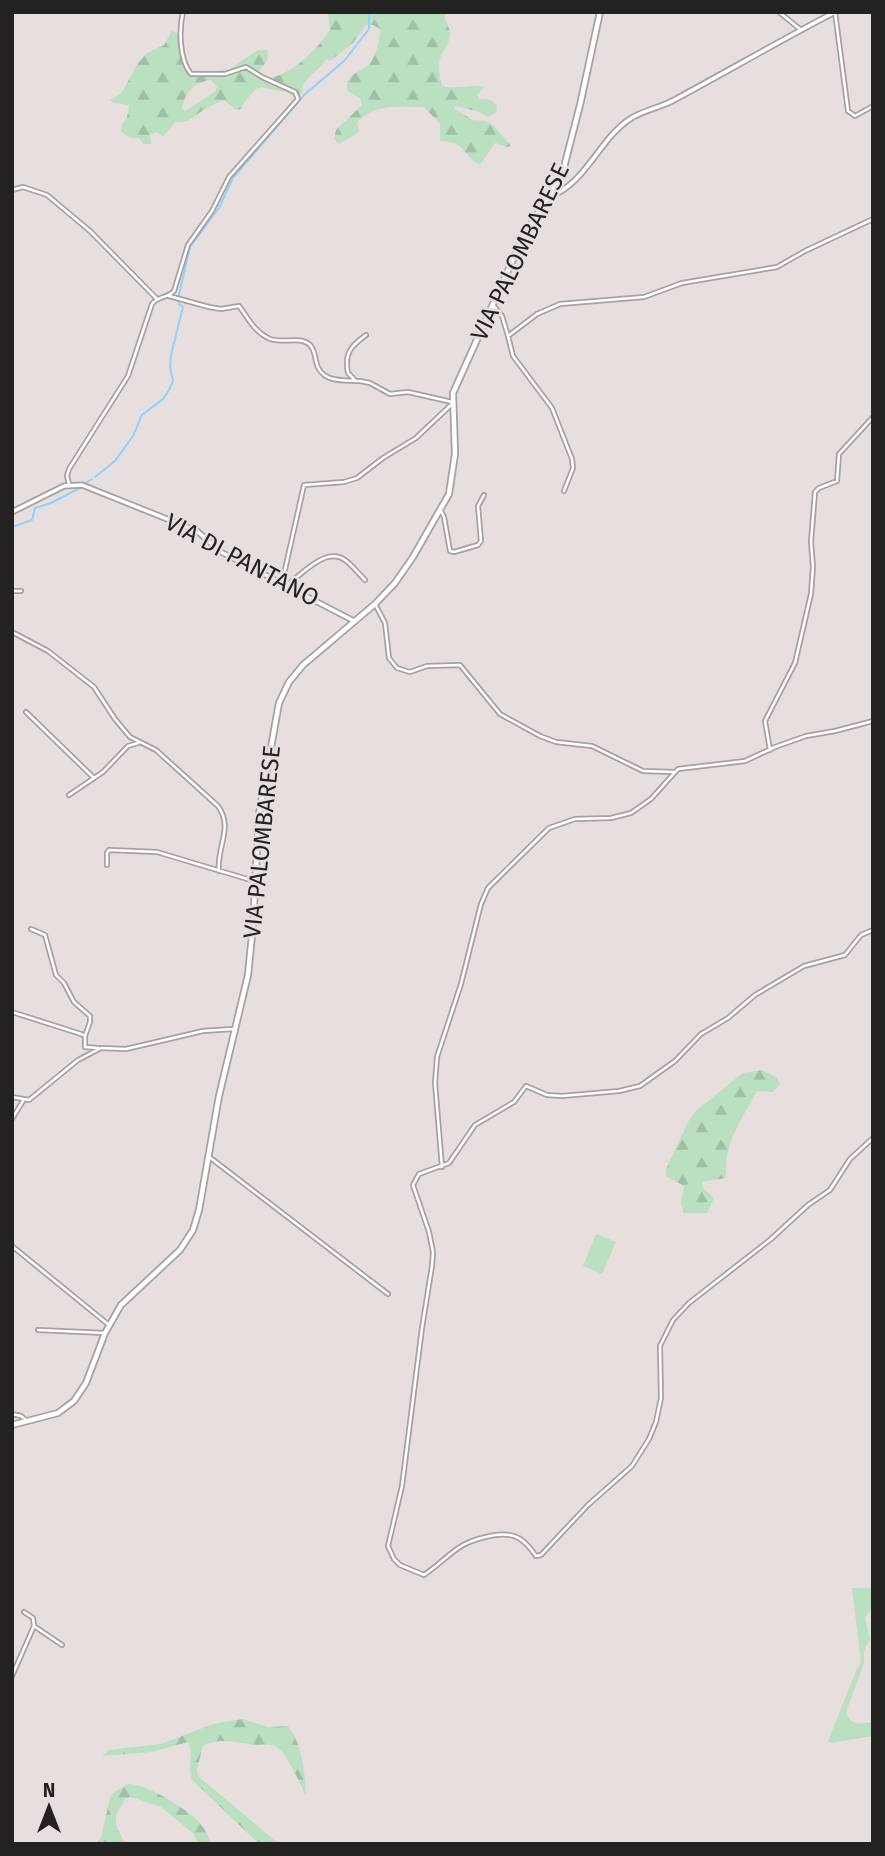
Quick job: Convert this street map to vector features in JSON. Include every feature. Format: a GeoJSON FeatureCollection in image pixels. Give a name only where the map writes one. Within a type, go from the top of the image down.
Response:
{"type":"FeatureCollection","features":[{"type":"Feature","properties":{"kind":"main road","name":"VIA PALOMBARESE"},"geometry":{"type":"LineString","coordinates":[[12,1426],[60,1412],[77,1398],[88,1379],[105,1333],[127,1297],[177,1253],[190,1236],[198,1214],[219,1096],[249,966],[259,814],[281,698],[290,680],[303,665],[375,604],[404,571],[449,494],[454,474],[454,389],[524,235],[558,185],[566,163],[600,12]]}},
{"type":"Feature","properties":{"kind":"street"},"geometry":{"type":"LineString","coordinates":[[12,512],[69,484],[69,469],[97,421],[120,391],[131,369],[152,303],[169,295],[177,285],[188,245],[212,211],[231,174],[299,99],[295,92],[246,67],[225,74],[191,74],[186,66],[182,43],[183,12]]}},
{"type":"Feature","properties":{"kind":"street"},"geometry":{"type":"LineString","coordinates":[[779,12],[802,30]]}},
{"type":"Feature","properties":{"kind":"street"},"geometry":{"type":"LineString","coordinates":[[549,197],[569,186],[617,130],[631,118],[664,106],[835,12],[848,111],[855,116],[873,106]]}},
{"type":"Feature","properties":{"kind":"street"},"geometry":{"type":"LineString","coordinates":[[12,190],[23,187],[47,195],[90,231],[157,299]]}},
{"type":"Feature","properties":{"kind":"street"},"geometry":{"type":"LineString","coordinates":[[508,336],[537,314],[560,304],[644,297],[682,283],[778,267],[805,251],[873,219]]}},
{"type":"Feature","properties":{"kind":"street"},"geometry":{"type":"LineString","coordinates":[[169,295],[221,309],[239,306],[246,319],[266,337],[275,341],[302,341],[309,344],[318,369],[324,376],[360,381]]}},
{"type":"Feature","properties":{"kind":"street"},"geometry":{"type":"LineString","coordinates":[[493,305],[502,318],[512,355],[551,406],[573,461],[573,470],[564,491]]}},
{"type":"Feature","properties":{"kind":"street"},"geometry":{"type":"LineString","coordinates":[[366,335],[350,347],[347,358],[349,376],[390,394],[406,392],[452,403]]}},
{"type":"Feature","properties":{"kind":"street"},"geometry":{"type":"LineString","coordinates":[[284,584],[303,486],[357,478],[416,438],[452,403]]}},
{"type":"Feature","properties":{"kind":"street"},"geometry":{"type":"LineString","coordinates":[[770,750],[765,722],[795,663],[811,594],[815,492],[837,481],[838,455],[873,417]]}},
{"type":"Feature","properties":{"kind":"street","name":"VIA DI PANTANO"},"geometry":{"type":"LineString","coordinates":[[69,484],[83,485],[197,531],[220,551],[354,621]]}},
{"type":"Feature","properties":{"kind":"street"},"geometry":{"type":"LineString","coordinates":[[440,509],[450,551],[478,545],[481,540],[478,506],[484,495]]}},
{"type":"Feature","properties":{"kind":"street"},"geometry":{"type":"LineString","coordinates":[[284,584],[332,555],[343,558],[365,580]]}},
{"type":"Feature","properties":{"kind":"street"},"geometry":{"type":"LineString","coordinates":[[12,591],[21,591]]}},
{"type":"Feature","properties":{"kind":"street"},"geometry":{"type":"LineString","coordinates":[[375,604],[385,623],[389,657],[398,669],[410,672],[427,666],[460,665],[498,713],[540,736],[556,742],[595,747],[643,771],[674,772]]}},
{"type":"Feature","properties":{"kind":"street"},"geometry":{"type":"LineString","coordinates":[[12,632],[51,652],[92,685],[118,723],[138,743],[155,749],[220,809],[226,828],[219,871]]}},
{"type":"Feature","properties":{"kind":"street"},"geometry":{"type":"LineString","coordinates":[[26,712],[94,778]]}},
{"type":"Feature","properties":{"kind":"street"},"geometry":{"type":"LineString","coordinates":[[442,1167],[435,1083],[437,1057],[488,888],[549,828],[575,819],[611,818],[629,814],[651,799],[680,768],[745,761],[806,736],[835,732],[873,721]]}},
{"type":"Feature","properties":{"kind":"street"},"geometry":{"type":"LineString","coordinates":[[69,795],[103,772],[129,746],[138,743]]}},
{"type":"Feature","properties":{"kind":"street"},"geometry":{"type":"LineString","coordinates":[[107,865],[109,850],[144,850],[256,881]]}},
{"type":"Feature","properties":{"kind":"street"},"geometry":{"type":"LineString","coordinates":[[31,929],[45,935],[56,975],[64,983],[74,1002],[90,1016],[85,1036],[86,1047],[127,1049],[203,1031],[236,1029]]}},
{"type":"Feature","properties":{"kind":"street"},"geometry":{"type":"LineString","coordinates":[[873,930],[861,934],[845,955],[804,966],[755,995],[728,1018],[703,1032],[675,1061],[640,1086],[619,1091],[558,1096],[544,1094],[532,1086],[526,1086],[514,1102],[476,1124],[453,1158],[442,1167],[421,1172],[413,1184],[429,1232],[432,1266],[421,1330],[403,1481],[388,1545],[400,1565],[422,1575],[466,1543],[507,1534],[520,1537],[528,1543],[536,1556],[541,1555],[588,1504],[630,1468],[644,1448],[654,1430],[659,1409],[662,1388],[660,1346],[673,1320],[689,1303],[777,1235],[806,1206],[830,1190],[850,1159],[873,1138]]}},
{"type":"Feature","properties":{"kind":"street"},"geometry":{"type":"LineString","coordinates":[[12,1012],[85,1036]]}},
{"type":"Feature","properties":{"kind":"street"},"geometry":{"type":"LineString","coordinates":[[12,1097],[23,1101],[30,1100],[81,1058],[101,1048]]}},
{"type":"Feature","properties":{"kind":"street"},"geometry":{"type":"LineString","coordinates":[[12,1119],[23,1101]]}},
{"type":"Feature","properties":{"kind":"street"},"geometry":{"type":"LineString","coordinates":[[208,1156],[388,1294]]}},
{"type":"Feature","properties":{"kind":"street"},"geometry":{"type":"LineString","coordinates":[[12,1246],[109,1325]]}},
{"type":"Feature","properties":{"kind":"street"},"geometry":{"type":"LineString","coordinates":[[38,1330],[105,1333]]}},
{"type":"Feature","properties":{"kind":"street"},"geometry":{"type":"LineString","coordinates":[[12,1414],[22,1416],[26,1420]]}},
{"type":"Feature","properties":{"kind":"street"},"geometry":{"type":"LineString","coordinates":[[12,1676],[34,1626],[33,1618],[24,1612]]}},
{"type":"Feature","properties":{"kind":"street"},"geometry":{"type":"LineString","coordinates":[[34,1626],[62,1645]]}},
{"type":"Feature","properties":{"kind":"green space"},"geometry":{"type":"Polygon","coordinates":[[[328,12],[445,12],[450,36],[439,62],[442,86],[484,87],[477,95],[479,99],[491,100],[497,106],[496,112],[488,117],[480,112],[455,106],[454,109],[473,120],[493,125],[511,146],[495,143],[480,165],[455,143],[440,141],[440,124],[424,107],[388,107],[370,112],[357,123],[359,132],[339,144],[334,139],[336,130],[362,105],[360,98],[348,91],[347,85],[348,80],[368,66],[375,55],[380,29],[373,25],[366,25],[353,43],[330,61],[326,59],[307,79],[302,93],[296,97],[261,87],[245,101],[241,109],[237,110],[223,100],[189,120],[175,122],[163,137],[157,132],[150,134],[151,144],[144,144],[139,138],[130,138],[121,131],[129,105],[110,100],[121,94],[138,63],[147,53],[164,45],[172,31],[180,34],[184,61],[191,75],[230,69],[258,50],[268,50],[267,61],[255,76],[265,78],[286,72],[297,65],[316,48],[330,30],[328,12]],[[211,80],[196,85],[188,92],[182,108],[185,111],[215,92],[217,87],[211,80]]]}},
{"type":"Feature","properties":{"kind":"green space"},"geometry":{"type":"Polygon","coordinates":[[[762,1070],[777,1078],[780,1084],[773,1092],[757,1091],[731,1142],[726,1178],[702,1182],[704,1189],[714,1198],[707,1213],[684,1213],[681,1203],[684,1186],[666,1176],[666,1169],[690,1118],[743,1073],[762,1070]]]}},
{"type":"Feature","properties":{"kind":"green space"},"geometry":{"type":"Polygon","coordinates":[[[596,1234],[616,1242],[602,1274],[583,1266],[596,1234]]]}},
{"type":"Feature","properties":{"kind":"green space"},"geometry":{"type":"Polygon","coordinates":[[[852,1588],[873,1588],[873,1607],[865,1618],[870,1639],[864,1651],[864,1663],[846,1712],[853,1722],[873,1722],[873,1736],[831,1743],[828,1741],[861,1662],[852,1588]]]}},
{"type":"Feature","properties":{"kind":"green space"},"geometry":{"type":"Polygon","coordinates":[[[243,1719],[268,1727],[288,1726],[300,1751],[306,1796],[286,1758],[276,1746],[271,1745],[223,1741],[210,1743],[203,1746],[197,1769],[198,1776],[279,1844],[261,1844],[256,1841],[192,1780],[188,1742],[151,1752],[102,1756],[109,1750],[161,1744],[213,1724],[243,1719]]]}},
{"type":"Feature","properties":{"kind":"green space"},"geometry":{"type":"Polygon","coordinates":[[[128,1784],[154,1792],[184,1809],[202,1825],[211,1844],[198,1844],[193,1833],[161,1807],[131,1797],[125,1799],[116,1815],[116,1825],[125,1844],[96,1844],[101,1837],[110,1798],[113,1793],[128,1784]]]}},
{"type":"Feature","properties":{"kind":"waterway"},"geometry":{"type":"LineString","coordinates":[[95,477],[115,461],[133,436],[142,415],[163,399],[173,381],[171,355],[183,307],[178,299],[190,247],[219,208],[233,178],[304,95],[344,61],[369,29],[369,12]]}},
{"type":"Feature","properties":{"kind":"waterway"},"geometry":{"type":"LineString","coordinates":[[84,484],[92,479]]}},
{"type":"Feature","properties":{"kind":"waterway"},"geometry":{"type":"LineString","coordinates":[[12,527],[32,520],[35,508],[82,487]]}}]}
